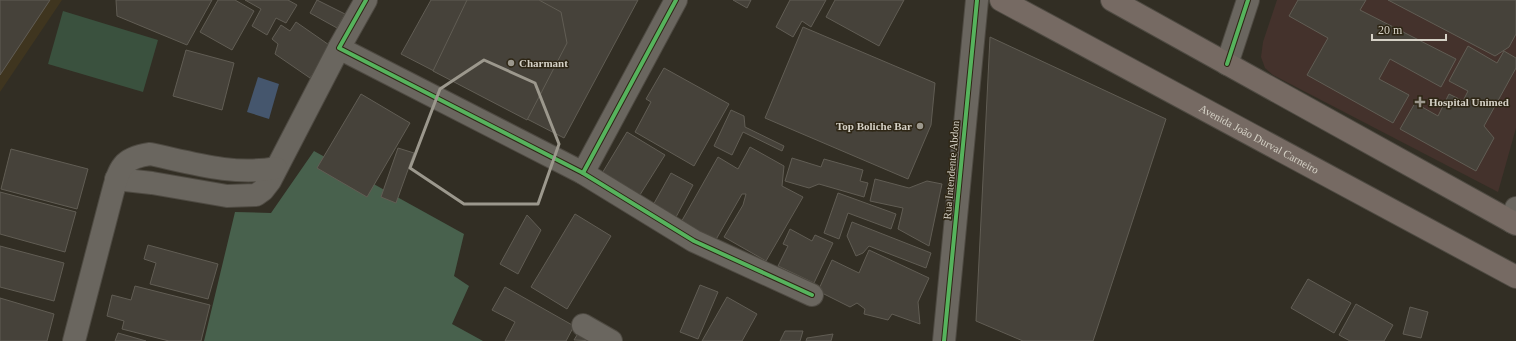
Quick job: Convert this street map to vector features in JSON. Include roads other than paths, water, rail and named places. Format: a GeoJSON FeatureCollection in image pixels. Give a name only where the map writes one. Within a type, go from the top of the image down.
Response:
{"type":"FeatureCollection","features":[{"type":"Feature","properties":{"kind":"main road","name":"Avenida João Durval Carneiro"},"geometry":{"type":"LineString","coordinates":[[1001,0],[1516,277]]}},
{"type":"Feature","properties":{"kind":"main road"},"geometry":{"type":"LineString","coordinates":[[1112,0],[1226,64],[1515,218]]}},
{"type":"Feature","properties":{"kind":"street"},"geometry":{"type":"LineString","coordinates":[[74,341],[116,179],[123,165],[131,159],[150,154],[236,171],[254,171],[276,168],[366,0]]}},
{"type":"Feature","properties":{"kind":"street"},"geometry":{"type":"LineString","coordinates":[[584,173],[676,0]]}},
{"type":"Feature","properties":{"kind":"street","name":"Rua Intendente Abdon"},"geometry":{"type":"LineString","coordinates":[[944,341],[977,0]]}},
{"type":"Feature","properties":{"kind":"street"},"geometry":{"type":"LineString","coordinates":[[1226,64],[1248,0]]}},
{"type":"Feature","properties":{"kind":"street"},"geometry":{"type":"LineString","coordinates":[[339,48],[584,173],[694,242],[812,294]]}},
{"type":"Feature","properties":{"kind":"street"},"geometry":{"type":"LineString","coordinates":[[583,325],[611,341]]}},
{"type":"Feature","properties":{"kind":"water"},"geometry":{"type":"Polygon","coordinates":[[[258,77],[279,84],[269,119],[247,112],[258,77]]]}},
{"type":"Feature","properties":{"kind":"place","name":"Charmant"},"geometry":{"type":"Point","coordinates":[511,63]}},
{"type":"Feature","properties":{"kind":"place","name":"Hospital Unimed"},"geometry":{"type":"Point","coordinates":[1420,102]}},
{"type":"Feature","properties":{"kind":"place","name":"Top Boliche Bar"},"geometry":{"type":"Point","coordinates":[920,126]}}]}
